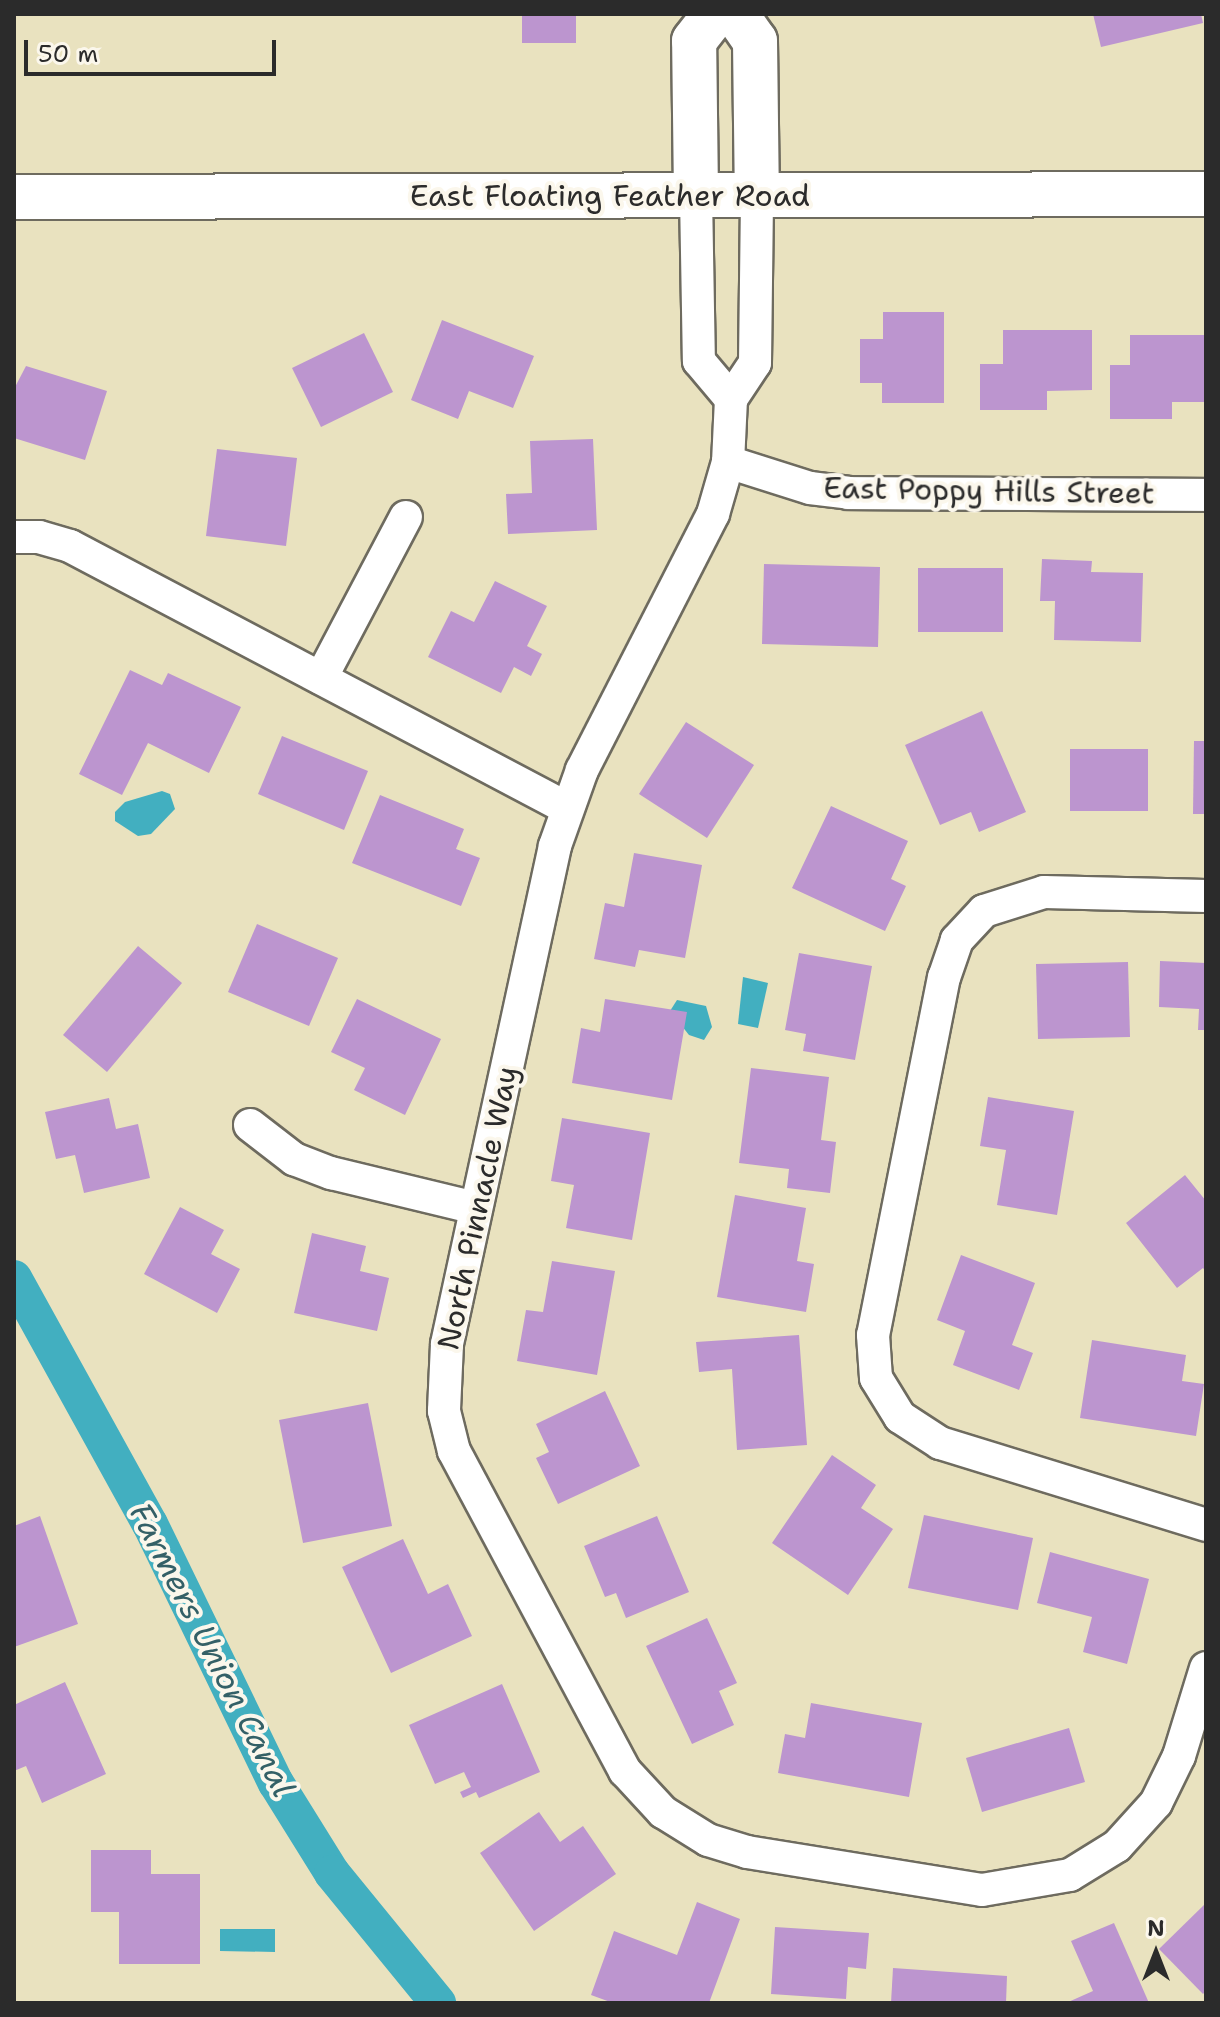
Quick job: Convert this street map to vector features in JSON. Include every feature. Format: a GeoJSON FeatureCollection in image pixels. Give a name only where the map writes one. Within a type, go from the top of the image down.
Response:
{"type":"FeatureCollection","features":[{"type":"Feature","properties":{"kind":"main road"},"geometry":{"type":"LineString","coordinates":[[696,195],[694,41],[715,14]]}},
{"type":"Feature","properties":{"kind":"main road"},"geometry":{"type":"LineString","coordinates":[[736,14],[755,41],[757,195]]}},
{"type":"Feature","properties":{"kind":"main road","name":"East Floating Feather Road"},"geometry":{"type":"LineString","coordinates":[[14,197],[1206,194]]}},
{"type":"Feature","properties":{"kind":"street"},"geometry":{"type":"LineString","coordinates":[[696,195],[699,361],[731,399],[755,363],[757,195]]}},
{"type":"Feature","properties":{"kind":"street","name":"North Pinnacle Way"},"geometry":{"type":"LineString","coordinates":[[731,399],[728,462],[698,549],[567,808],[447,1344],[444,1411],[454,1451],[625,1771],[663,1812],[708,1840],[747,1852],[982,1890],[1070,1875],[1117,1846],[1156,1803],[1179,1756],[1206,1668]]}},
{"type":"Feature","properties":{"kind":"street","name":"East Poppy Hills Street"},"geometry":{"type":"LineString","coordinates":[[728,462],[810,488],[848,493],[1206,495]]}},
{"type":"Feature","properties":{"kind":"street"},"geometry":{"type":"LineString","coordinates":[[321,678],[406,517]]}},
{"type":"Feature","properties":{"kind":"street"},"geometry":{"type":"LineString","coordinates":[[14,537],[39,537],[70,546],[567,808]]}},
{"type":"Feature","properties":{"kind":"street"},"geometry":{"type":"LineString","coordinates":[[1206,896],[1044,892],[984,911],[957,940],[944,977],[873,1335],[876,1378],[900,1417],[940,1443],[1206,1525]]}},
{"type":"Feature","properties":{"kind":"street"},"geometry":{"type":"LineString","coordinates":[[250,1125],[294,1159],[331,1173],[476,1208]]}},
{"type":"Feature","properties":{"kind":"water"},"geometry":{"type":"Polygon","coordinates":[[[162,791],[170,794],[175,809],[151,834],[138,836],[115,821],[115,812],[125,802],[162,791]]]}},
{"type":"Feature","properties":{"kind":"water"},"geometry":{"type":"Polygon","coordinates":[[[743,977],[768,983],[758,1028],[738,1024],[743,977]]]}},
{"type":"Feature","properties":{"kind":"water"},"geometry":{"type":"Polygon","coordinates":[[[677,1000],[706,1006],[712,1027],[704,1040],[689,1035],[670,1011],[677,1000]]]}},
{"type":"Feature","properties":{"kind":"water"},"geometry":{"type":"Polygon","coordinates":[[[220,1929],[275,1929],[275,1952],[220,1951],[220,1929]]]}},
{"type":"Feature","properties":{"kind":"building"},"geometry":{"type":"Polygon","coordinates":[[[522,14],[576,14],[576,43],[522,43],[522,14]]]}},
{"type":"Feature","properties":{"kind":"building"},"geometry":{"type":"Polygon","coordinates":[[[1093,14],[1201,14],[1203,23],[1101,47],[1093,14]]]}},
{"type":"Feature","properties":{"kind":"building"},"geometry":{"type":"Polygon","coordinates":[[[883,312],[944,312],[944,403],[882,403],[882,383],[860,383],[860,339],[883,339],[883,312]]]}},
{"type":"Feature","properties":{"kind":"building"},"geometry":{"type":"Polygon","coordinates":[[[442,320],[534,356],[513,408],[469,391],[458,419],[411,400],[442,320]]]}},
{"type":"Feature","properties":{"kind":"building"},"geometry":{"type":"Polygon","coordinates":[[[1003,330],[1092,330],[1092,390],[1047,391],[1047,410],[980,410],[980,364],[1003,364],[1003,330]]]}},
{"type":"Feature","properties":{"kind":"building"},"geometry":{"type":"Polygon","coordinates":[[[364,333],[393,392],[321,427],[292,368],[364,333]]]}},
{"type":"Feature","properties":{"kind":"building"},"geometry":{"type":"Polygon","coordinates":[[[1130,335],[1206,335],[1206,402],[1172,402],[1172,419],[1110,419],[1110,365],[1130,365],[1130,335]]]}},
{"type":"Feature","properties":{"kind":"building"},"geometry":{"type":"Polygon","coordinates":[[[26,366],[107,391],[85,460],[14,438],[14,389],[26,366]]]}},
{"type":"Feature","properties":{"kind":"building"},"geometry":{"type":"Polygon","coordinates":[[[593,439],[597,530],[508,534],[506,494],[532,493],[530,441],[593,439]]]}},
{"type":"Feature","properties":{"kind":"building"},"geometry":{"type":"Polygon","coordinates":[[[217,449],[297,458],[286,546],[206,536],[217,449]]]}},
{"type":"Feature","properties":{"kind":"building"},"geometry":{"type":"Polygon","coordinates":[[[1042,559],[1092,561],[1091,572],[1143,573],[1141,642],[1054,640],[1055,601],[1040,601],[1042,559]]]}},
{"type":"Feature","properties":{"kind":"building"},"geometry":{"type":"Polygon","coordinates":[[[764,564],[880,567],[878,647],[762,644],[764,564]]]}},
{"type":"Feature","properties":{"kind":"building"},"geometry":{"type":"Polygon","coordinates":[[[918,568],[1003,568],[1003,632],[918,632],[918,568]]]}},
{"type":"Feature","properties":{"kind":"building"},"geometry":{"type":"Polygon","coordinates":[[[495,581],[547,606],[527,646],[542,654],[531,676],[514,667],[501,693],[428,657],[451,611],[474,622],[495,581]]]}},
{"type":"Feature","properties":{"kind":"building"},"geometry":{"type":"Polygon","coordinates":[[[130,670],[162,685],[168,673],[241,707],[209,773],[148,743],[122,795],[79,774],[130,670]]]}},
{"type":"Feature","properties":{"kind":"building"},"geometry":{"type":"Polygon","coordinates":[[[982,711],[1026,812],[979,832],[971,812],[940,825],[905,745],[982,711]]]}},
{"type":"Feature","properties":{"kind":"building"},"geometry":{"type":"Polygon","coordinates":[[[686,722],[754,765],[707,838],[639,794],[686,722]]]}},
{"type":"Feature","properties":{"kind":"building"},"geometry":{"type":"Polygon","coordinates":[[[282,736],[368,771],[344,830],[258,794],[282,736]]]}},
{"type":"Feature","properties":{"kind":"building"},"geometry":{"type":"Polygon","coordinates":[[[1194,741],[1206,741],[1206,814],[1193,814],[1194,741]]]}},
{"type":"Feature","properties":{"kind":"building"},"geometry":{"type":"Polygon","coordinates":[[[1070,749],[1148,749],[1148,811],[1070,811],[1070,749]]]}},
{"type":"Feature","properties":{"kind":"building"},"geometry":{"type":"Polygon","coordinates":[[[380,795],[464,829],[456,849],[480,858],[461,906],[352,863],[380,795]]]}},
{"type":"Feature","properties":{"kind":"building"},"geometry":{"type":"Polygon","coordinates":[[[831,806],[908,841],[891,879],[906,886],[885,931],[792,888],[831,806]]]}},
{"type":"Feature","properties":{"kind":"building"},"geometry":{"type":"Polygon","coordinates":[[[634,853],[702,865],[685,958],[639,950],[635,967],[594,959],[605,903],[624,907],[634,853]]]}},
{"type":"Feature","properties":{"kind":"building"},"geometry":{"type":"Polygon","coordinates":[[[257,924],[338,958],[309,1026],[228,992],[257,924]]]}},
{"type":"Feature","properties":{"kind":"building"},"geometry":{"type":"Polygon","coordinates":[[[138,946],[182,983],[107,1072],[63,1035],[138,946]]]}},
{"type":"Feature","properties":{"kind":"building"},"geometry":{"type":"Polygon","coordinates":[[[799,953],[872,966],[855,1060],[803,1051],[806,1034],[785,1030],[799,953]]]}},
{"type":"Feature","properties":{"kind":"building"},"geometry":{"type":"Polygon","coordinates":[[[1160,961],[1206,963],[1206,1030],[1198,1030],[1199,1009],[1159,1007],[1160,961]]]}},
{"type":"Feature","properties":{"kind":"building"},"geometry":{"type":"Polygon","coordinates":[[[1128,962],[1130,1037],[1038,1039],[1036,964],[1128,962]]]}},
{"type":"Feature","properties":{"kind":"building"},"geometry":{"type":"Polygon","coordinates":[[[357,999],[441,1039],[405,1115],[354,1090],[365,1068],[331,1052],[357,999]]]}},
{"type":"Feature","properties":{"kind":"building"},"geometry":{"type":"Polygon","coordinates":[[[605,999],[687,1012],[672,1100],[572,1083],[581,1028],[600,1032],[605,999]]]}},
{"type":"Feature","properties":{"kind":"building"},"geometry":{"type":"Polygon","coordinates":[[[751,1068],[829,1077],[821,1140],[836,1142],[830,1193],[787,1188],[789,1169],[739,1163],[751,1068]]]}},
{"type":"Feature","properties":{"kind":"building"},"geometry":{"type":"Polygon","coordinates":[[[988,1097],[1074,1111],[1057,1215],[997,1205],[1006,1150],[980,1146],[988,1097]]]}},
{"type":"Feature","properties":{"kind":"building"},"geometry":{"type":"Polygon","coordinates":[[[109,1098],[116,1129],[138,1124],[150,1178],[84,1193],[75,1155],[56,1159],[45,1112],[109,1098]]]}},
{"type":"Feature","properties":{"kind":"building"},"geometry":{"type":"Polygon","coordinates":[[[562,1118],[650,1133],[632,1240],[566,1228],[574,1185],[551,1181],[562,1118]]]}},
{"type":"Feature","properties":{"kind":"building"},"geometry":{"type":"Polygon","coordinates":[[[1185,1175],[1206,1201],[1206,1272],[1203,1268],[1177,1288],[1126,1223],[1185,1175]]]}},
{"type":"Feature","properties":{"kind":"building"},"geometry":{"type":"Polygon","coordinates":[[[735,1195],[806,1208],[797,1261],[814,1264],[806,1312],[717,1297],[735,1195]]]}},
{"type":"Feature","properties":{"kind":"building"},"geometry":{"type":"Polygon","coordinates":[[[180,1207],[224,1230],[211,1254],[240,1269],[217,1313],[144,1274],[180,1207]]]}},
{"type":"Feature","properties":{"kind":"building"},"geometry":{"type":"Polygon","coordinates":[[[312,1233],[366,1246],[360,1271],[389,1278],[377,1331],[294,1313],[312,1233]]]}},
{"type":"Feature","properties":{"kind":"building"},"geometry":{"type":"Polygon","coordinates":[[[961,1255],[1035,1283],[1012,1345],[1033,1353],[1019,1390],[953,1365],[965,1331],[937,1320],[961,1255]]]}},
{"type":"Feature","properties":{"kind":"building"},"geometry":{"type":"Polygon","coordinates":[[[552,1261],[615,1271],[597,1375],[517,1361],[526,1310],[543,1312],[552,1261]]]}},
{"type":"Feature","properties":{"kind":"building"},"geometry":{"type":"Polygon","coordinates":[[[799,1335],[807,1445],[737,1450],[732,1369],[699,1372],[696,1342],[799,1335]]]}},
{"type":"Feature","properties":{"kind":"building"},"geometry":{"type":"Polygon","coordinates":[[[1092,1340],[1186,1355],[1182,1381],[1204,1384],[1196,1436],[1080,1418],[1092,1340]]]}},
{"type":"Feature","properties":{"kind":"building"},"geometry":{"type":"Polygon","coordinates":[[[605,1391],[640,1466],[558,1504],[536,1458],[549,1452],[536,1424],[605,1391]]]}},
{"type":"Feature","properties":{"kind":"building"},"geometry":{"type":"Polygon","coordinates":[[[368,1403],[392,1526],[303,1543],[279,1420],[368,1403]]]}},
{"type":"Feature","properties":{"kind":"building"},"geometry":{"type":"Polygon","coordinates":[[[832,1455],[876,1485],[861,1508],[893,1529],[848,1595],[772,1543],[832,1455]]]}},
{"type":"Feature","properties":{"kind":"building"},"geometry":{"type":"Polygon","coordinates":[[[924,1515],[1033,1538],[1018,1610],[908,1588],[924,1515]]]}},
{"type":"Feature","properties":{"kind":"building"},"geometry":{"type":"Polygon","coordinates":[[[40,1516],[78,1624],[14,1647],[14,1526],[40,1516]]]}},
{"type":"Feature","properties":{"kind":"building"},"geometry":{"type":"Polygon","coordinates":[[[657,1516],[689,1592],[626,1618],[616,1593],[605,1597],[584,1546],[657,1516]]]}},
{"type":"Feature","properties":{"kind":"building"},"geometry":{"type":"Polygon","coordinates":[[[403,1539],[428,1594],[448,1584],[472,1636],[391,1673],[342,1567],[403,1539]]]}},
{"type":"Feature","properties":{"kind":"building"},"geometry":{"type":"Polygon","coordinates":[[[1050,1552],[1149,1579],[1127,1664],[1083,1652],[1092,1617],[1037,1603],[1050,1552]]]}},
{"type":"Feature","properties":{"kind":"building"},"geometry":{"type":"Polygon","coordinates":[[[707,1618],[737,1683],[719,1691],[734,1725],[692,1744],[646,1646],[707,1618]]]}},
{"type":"Feature","properties":{"kind":"building"},"geometry":{"type":"Polygon","coordinates":[[[65,1682],[106,1774],[42,1803],[26,1766],[14,1771],[14,1705],[65,1682]]]}},
{"type":"Feature","properties":{"kind":"building"},"geometry":{"type":"Polygon","coordinates":[[[502,1684],[540,1772],[479,1798],[476,1792],[463,1798],[460,1792],[471,1787],[464,1772],[435,1784],[409,1725],[502,1684]]]}},
{"type":"Feature","properties":{"kind":"building"},"geometry":{"type":"Polygon","coordinates":[[[811,1703],[922,1723],[909,1797],[778,1773],[785,1734],[805,1738],[811,1703]]]}},
{"type":"Feature","properties":{"kind":"building"},"geometry":{"type":"Polygon","coordinates":[[[1069,1728],[1085,1782],[982,1812],[966,1758],[1069,1728]]]}},
{"type":"Feature","properties":{"kind":"building"},"geometry":{"type":"Polygon","coordinates":[[[539,1812],[560,1842],[583,1826],[616,1874],[534,1931],[480,1853],[539,1812]]]}},
{"type":"Feature","properties":{"kind":"building"},"geometry":{"type":"Polygon","coordinates":[[[91,1850],[151,1850],[151,1874],[200,1874],[200,1964],[119,1964],[119,1912],[91,1912],[91,1850]]]}},
{"type":"Feature","properties":{"kind":"building"},"geometry":{"type":"Polygon","coordinates":[[[697,1902],[740,1919],[709,2003],[613,2003],[591,1995],[614,1931],[677,1955],[697,1902]]]}},
{"type":"Feature","properties":{"kind":"building"},"geometry":{"type":"Polygon","coordinates":[[[1206,1903],[1206,1991],[1203,1994],[1159,1949],[1206,1903]]]}},
{"type":"Feature","properties":{"kind":"building"},"geometry":{"type":"Polygon","coordinates":[[[1114,1923],[1149,2003],[1066,2003],[1093,1991],[1071,1941],[1114,1923]]]}},
{"type":"Feature","properties":{"kind":"building"},"geometry":{"type":"Polygon","coordinates":[[[775,1927],[869,1933],[866,1969],[848,1967],[846,1999],[771,1994],[775,1927]]]}},
{"type":"Feature","properties":{"kind":"building"},"geometry":{"type":"Polygon","coordinates":[[[893,1968],[1007,1976],[1006,2003],[891,2003],[893,1968]]]}},
{"type":"Feature","properties":{"kind":"waterway","name":"Farmers Union Canal"},"geometry":{"type":"LineString","coordinates":[[14,1278],[150,1524],[276,1783],[332,1873],[438,2003]]}}]}
